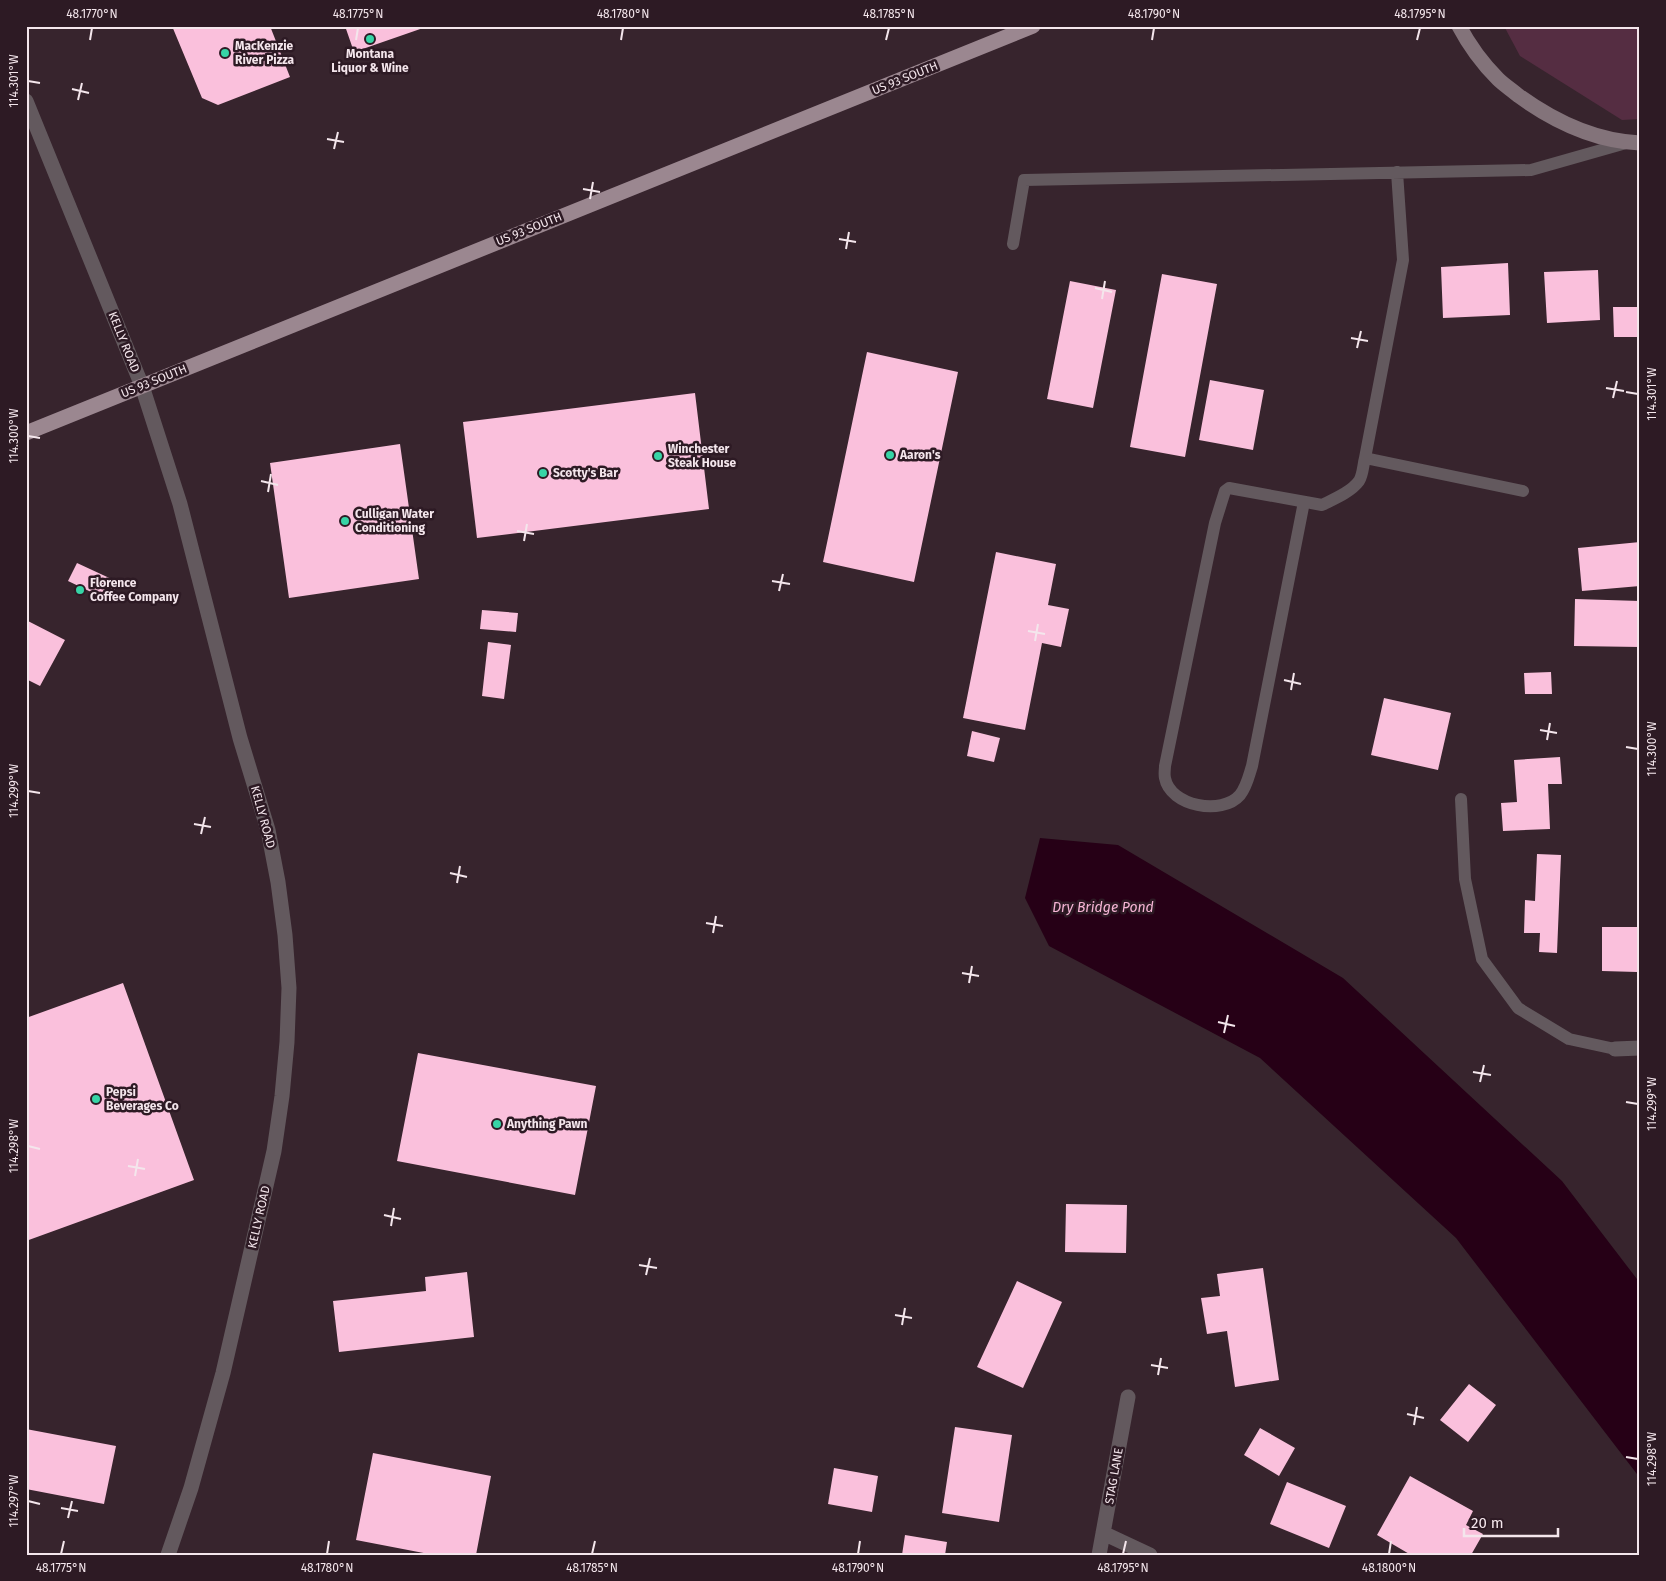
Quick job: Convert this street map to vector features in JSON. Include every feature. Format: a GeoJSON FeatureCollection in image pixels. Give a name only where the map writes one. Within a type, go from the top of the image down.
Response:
{"type":"FeatureCollection","features":[{"type":"Feature","properties":{"kind":"main road","name":"US 93 SOUTH"},"geometry":{"type":"LineString","coordinates":[[26,433],[1033,26]]}},
{"type":"Feature","properties":{"kind":"street"},"geometry":{"type":"LineString","coordinates":[[1459,26],[1468,43],[1498,80],[1540,112],[1587,134],[1633,143]]}},
{"type":"Feature","properties":{"kind":"street","name":"KELLY ROAD"},"geometry":{"type":"LineString","coordinates":[[26,101],[142,386],[180,504],[240,738],[268,830],[282,908],[288,988],[287,1042],[274,1151],[223,1373],[191,1488],[168,1555]]}},
{"type":"Feature","properties":{"kind":"street"},"geometry":{"type":"LineString","coordinates":[[1615,1049],[1640,1048]]}},
{"type":"Feature","properties":{"kind":"street","name":"STAG LANE"},"geometry":{"type":"LineString","coordinates":[[1099,1555],[1128,1397]]}},
{"type":"Feature","properties":{"kind":"street"},"geometry":{"type":"LineString","coordinates":[[1103,1532],[1150,1555]]}},
{"type":"Feature","properties":{"kind":"lane"},"geometry":{"type":"LineString","coordinates":[[1012,244],[1024,180],[1531,170],[1633,143]]}},
{"type":"Feature","properties":{"kind":"lane"},"geometry":{"type":"LineString","coordinates":[[1304,502],[1254,756],[1247,782],[1240,794],[1231,802],[1218,806],[1205,806],[1179,798],[1170,788],[1165,778],[1165,766],[1215,523],[1224,492],[1229,488],[1322,505],[1336,498],[1360,480],[1403,260],[1397,172]]}},
{"type":"Feature","properties":{"kind":"lane"},"geometry":{"type":"LineString","coordinates":[[1365,458],[1523,491]]}},
{"type":"Feature","properties":{"kind":"lane"},"geometry":{"type":"LineString","coordinates":[[1460,799],[1465,879],[1482,959],[1518,1008],[1569,1039],[1615,1049]]}},
{"type":"Feature","properties":{"kind":"shaded area"},"geometry":{"type":"Polygon","coordinates":[[[1504,26],[1640,26],[1640,119],[1622,120],[1520,56],[1504,26]]]}},
{"type":"Feature","properties":{"kind":"water","name":"Dry Bridge Pond"},"geometry":{"type":"Polygon","coordinates":[[[1040,838],[1118,845],[1343,978],[1562,1181],[1640,1283],[1640,1478],[1456,1238],[1260,1058],[1049,946],[1025,898],[1040,838]]]}},
{"type":"Feature","properties":{"kind":"building"},"geometry":{"type":"Polygon","coordinates":[[[172,26],[270,26],[290,77],[218,105],[202,98],[172,26]]]}},
{"type":"Feature","properties":{"kind":"building","name":"Montana Liquor & Wine"},"geometry":{"type":"Polygon","coordinates":[[[345,26],[426,26],[426,27],[354,52],[345,26]]]}},
{"type":"Feature","properties":{"kind":"building"},"geometry":{"type":"Polygon","coordinates":[[[1508,263],[1510,315],[1443,318],[1441,267],[1508,263]]]}},
{"type":"Feature","properties":{"kind":"building"},"geometry":{"type":"Polygon","coordinates":[[[1598,270],[1600,320],[1547,323],[1544,272],[1598,270]]]}},
{"type":"Feature","properties":{"kind":"building"},"geometry":{"type":"Polygon","coordinates":[[[1162,274],[1217,284],[1185,457],[1130,447],[1162,274]]]}},
{"type":"Feature","properties":{"kind":"building"},"geometry":{"type":"Polygon","coordinates":[[[1070,281],[1116,290],[1093,408],[1047,399],[1070,281]]]}},
{"type":"Feature","properties":{"kind":"building"},"geometry":{"type":"Polygon","coordinates":[[[1613,307],[1640,307],[1640,337],[1614,337],[1613,307]]]}},
{"type":"Feature","properties":{"kind":"building"},"geometry":{"type":"Polygon","coordinates":[[[867,352],[958,372],[914,582],[823,562],[867,352]]]}},
{"type":"Feature","properties":{"kind":"building"},"geometry":{"type":"Polygon","coordinates":[[[1210,380],[1264,390],[1253,450],[1199,440],[1210,380]]]}},
{"type":"Feature","properties":{"kind":"building"},"geometry":{"type":"Polygon","coordinates":[[[695,393],[709,509],[477,538],[463,422],[695,393]]]}},
{"type":"Feature","properties":{"kind":"building","name":"Culligan Water Conditioning"},"geometry":{"type":"Polygon","coordinates":[[[400,444],[419,579],[289,598],[270,463],[400,444]]]}},
{"type":"Feature","properties":{"kind":"building"},"geometry":{"type":"Polygon","coordinates":[[[1640,542],[1640,586],[1582,591],[1578,548],[1640,542]]]}},
{"type":"Feature","properties":{"kind":"building"},"geometry":{"type":"Polygon","coordinates":[[[996,552],[1056,564],[1048,605],[1069,609],[1061,647],[1042,643],[1025,730],[963,718],[996,552]]]}},
{"type":"Feature","properties":{"kind":"building"},"geometry":{"type":"Polygon","coordinates":[[[77,563],[118,582],[110,601],[68,581],[77,563]]]}},
{"type":"Feature","properties":{"kind":"building"},"geometry":{"type":"Polygon","coordinates":[[[1575,599],[1640,601],[1640,647],[1574,646],[1575,599]]]}},
{"type":"Feature","properties":{"kind":"building"},"geometry":{"type":"Polygon","coordinates":[[[482,610],[518,613],[516,632],[480,629],[482,610]]]}},
{"type":"Feature","properties":{"kind":"building"},"geometry":{"type":"Polygon","coordinates":[[[26,620],[65,640],[40,686],[26,679],[26,620]]]}},
{"type":"Feature","properties":{"kind":"building"},"geometry":{"type":"Polygon","coordinates":[[[488,642],[511,645],[504,699],[482,696],[488,642]]]}},
{"type":"Feature","properties":{"kind":"building"},"geometry":{"type":"Polygon","coordinates":[[[1551,672],[1552,694],[1525,694],[1524,673],[1551,672]]]}},
{"type":"Feature","properties":{"kind":"building"},"geometry":{"type":"Polygon","coordinates":[[[1384,698],[1451,713],[1438,770],[1371,755],[1384,698]]]}},
{"type":"Feature","properties":{"kind":"building"},"geometry":{"type":"Polygon","coordinates":[[[972,731],[1000,738],[994,762],[967,756],[972,731]]]}},
{"type":"Feature","properties":{"kind":"building"},"geometry":{"type":"Polygon","coordinates":[[[1560,757],[1562,784],[1548,784],[1550,829],[1503,831],[1501,803],[1517,802],[1514,760],[1560,757]]]}},
{"type":"Feature","properties":{"kind":"building"},"geometry":{"type":"Polygon","coordinates":[[[1537,854],[1561,855],[1557,953],[1539,952],[1540,933],[1524,933],[1525,900],[1535,901],[1537,854]]]}},
{"type":"Feature","properties":{"kind":"building"},"geometry":{"type":"Polygon","coordinates":[[[1602,927],[1637,927],[1637,972],[1602,971],[1602,927]]]}},
{"type":"Feature","properties":{"kind":"building","name":"Pepsi Beverages Co"},"geometry":{"type":"Polygon","coordinates":[[[123,983],[194,1180],[26,1241],[26,1018],[123,983]]]}},
{"type":"Feature","properties":{"kind":"building","name":"Anything Pawn"},"geometry":{"type":"Polygon","coordinates":[[[418,1053],[596,1086],[575,1195],[397,1161],[418,1053]]]}},
{"type":"Feature","properties":{"kind":"building"},"geometry":{"type":"Polygon","coordinates":[[[1066,1204],[1127,1205],[1126,1253],[1065,1252],[1066,1204]]]}},
{"type":"Feature","properties":{"kind":"building"},"geometry":{"type":"Polygon","coordinates":[[[1263,1268],[1279,1380],[1235,1387],[1227,1331],[1207,1334],[1201,1298],[1220,1296],[1217,1274],[1263,1268]]]}},
{"type":"Feature","properties":{"kind":"building"},"geometry":{"type":"Polygon","coordinates":[[[467,1272],[474,1337],[339,1352],[333,1301],[426,1291],[425,1277],[467,1272]]]}},
{"type":"Feature","properties":{"kind":"building"},"geometry":{"type":"Polygon","coordinates":[[[1017,1281],[1062,1302],[1023,1388],[977,1367],[1017,1281]]]}},
{"type":"Feature","properties":{"kind":"building"},"geometry":{"type":"Polygon","coordinates":[[[1469,1384],[1496,1405],[1468,1442],[1440,1420],[1469,1384]]]}},
{"type":"Feature","properties":{"kind":"building"},"geometry":{"type":"Polygon","coordinates":[[[955,1427],[1012,1435],[999,1522],[942,1513],[955,1427]]]}},
{"type":"Feature","properties":{"kind":"building"},"geometry":{"type":"Polygon","coordinates":[[[1260,1428],[1295,1448],[1279,1476],[1244,1455],[1260,1428]]]}},
{"type":"Feature","properties":{"kind":"building"},"geometry":{"type":"Polygon","coordinates":[[[26,1429],[116,1446],[104,1504],[26,1489],[26,1429]]]}},
{"type":"Feature","properties":{"kind":"building"},"geometry":{"type":"Polygon","coordinates":[[[373,1453],[491,1476],[476,1555],[434,1555],[356,1540],[373,1453]]]}},
{"type":"Feature","properties":{"kind":"building"},"geometry":{"type":"Polygon","coordinates":[[[834,1468],[878,1476],[872,1512],[828,1504],[834,1468]]]}},
{"type":"Feature","properties":{"kind":"building"},"geometry":{"type":"Polygon","coordinates":[[[1410,1476],[1473,1511],[1466,1525],[1483,1534],[1471,1555],[1411,1555],[1377,1535],[1410,1476]]]}},
{"type":"Feature","properties":{"kind":"building"},"geometry":{"type":"Polygon","coordinates":[[[1287,1482],[1346,1506],[1329,1548],[1270,1524],[1287,1482]]]}},
{"type":"Feature","properties":{"kind":"building"},"geometry":{"type":"Polygon","coordinates":[[[905,1535],[947,1542],[945,1555],[902,1555],[905,1535]]]}},
{"type":"Feature","properties":{"kind":"place","name":"Montana Liquor & Wine"},"geometry":{"type":"Point","coordinates":[370,39]}},
{"type":"Feature","properties":{"kind":"place","name":"MacKenzie River Pizza"},"geometry":{"type":"Point","coordinates":[225,53]}},
{"type":"Feature","properties":{"kind":"place","name":"Aaron's"},"geometry":{"type":"Point","coordinates":[890,455]}},
{"type":"Feature","properties":{"kind":"place","name":"Winchester Steak House"},"geometry":{"type":"Point","coordinates":[658,456]}},
{"type":"Feature","properties":{"kind":"place","name":"Scotty's Bar"},"geometry":{"type":"Point","coordinates":[543,473]}},
{"type":"Feature","properties":{"kind":"place","name":"Culligan Water Conditioning"},"geometry":{"type":"Point","coordinates":[345,521]}},
{"type":"Feature","properties":{"kind":"place","name":"Florence Coffee Company"},"geometry":{"type":"Point","coordinates":[80,590]}},
{"type":"Feature","properties":{"kind":"place","name":"Pepsi Beverages Co"},"geometry":{"type":"Point","coordinates":[96,1099]}},
{"type":"Feature","properties":{"kind":"place","name":"Anything Pawn"},"geometry":{"type":"Point","coordinates":[497,1124]}}]}
